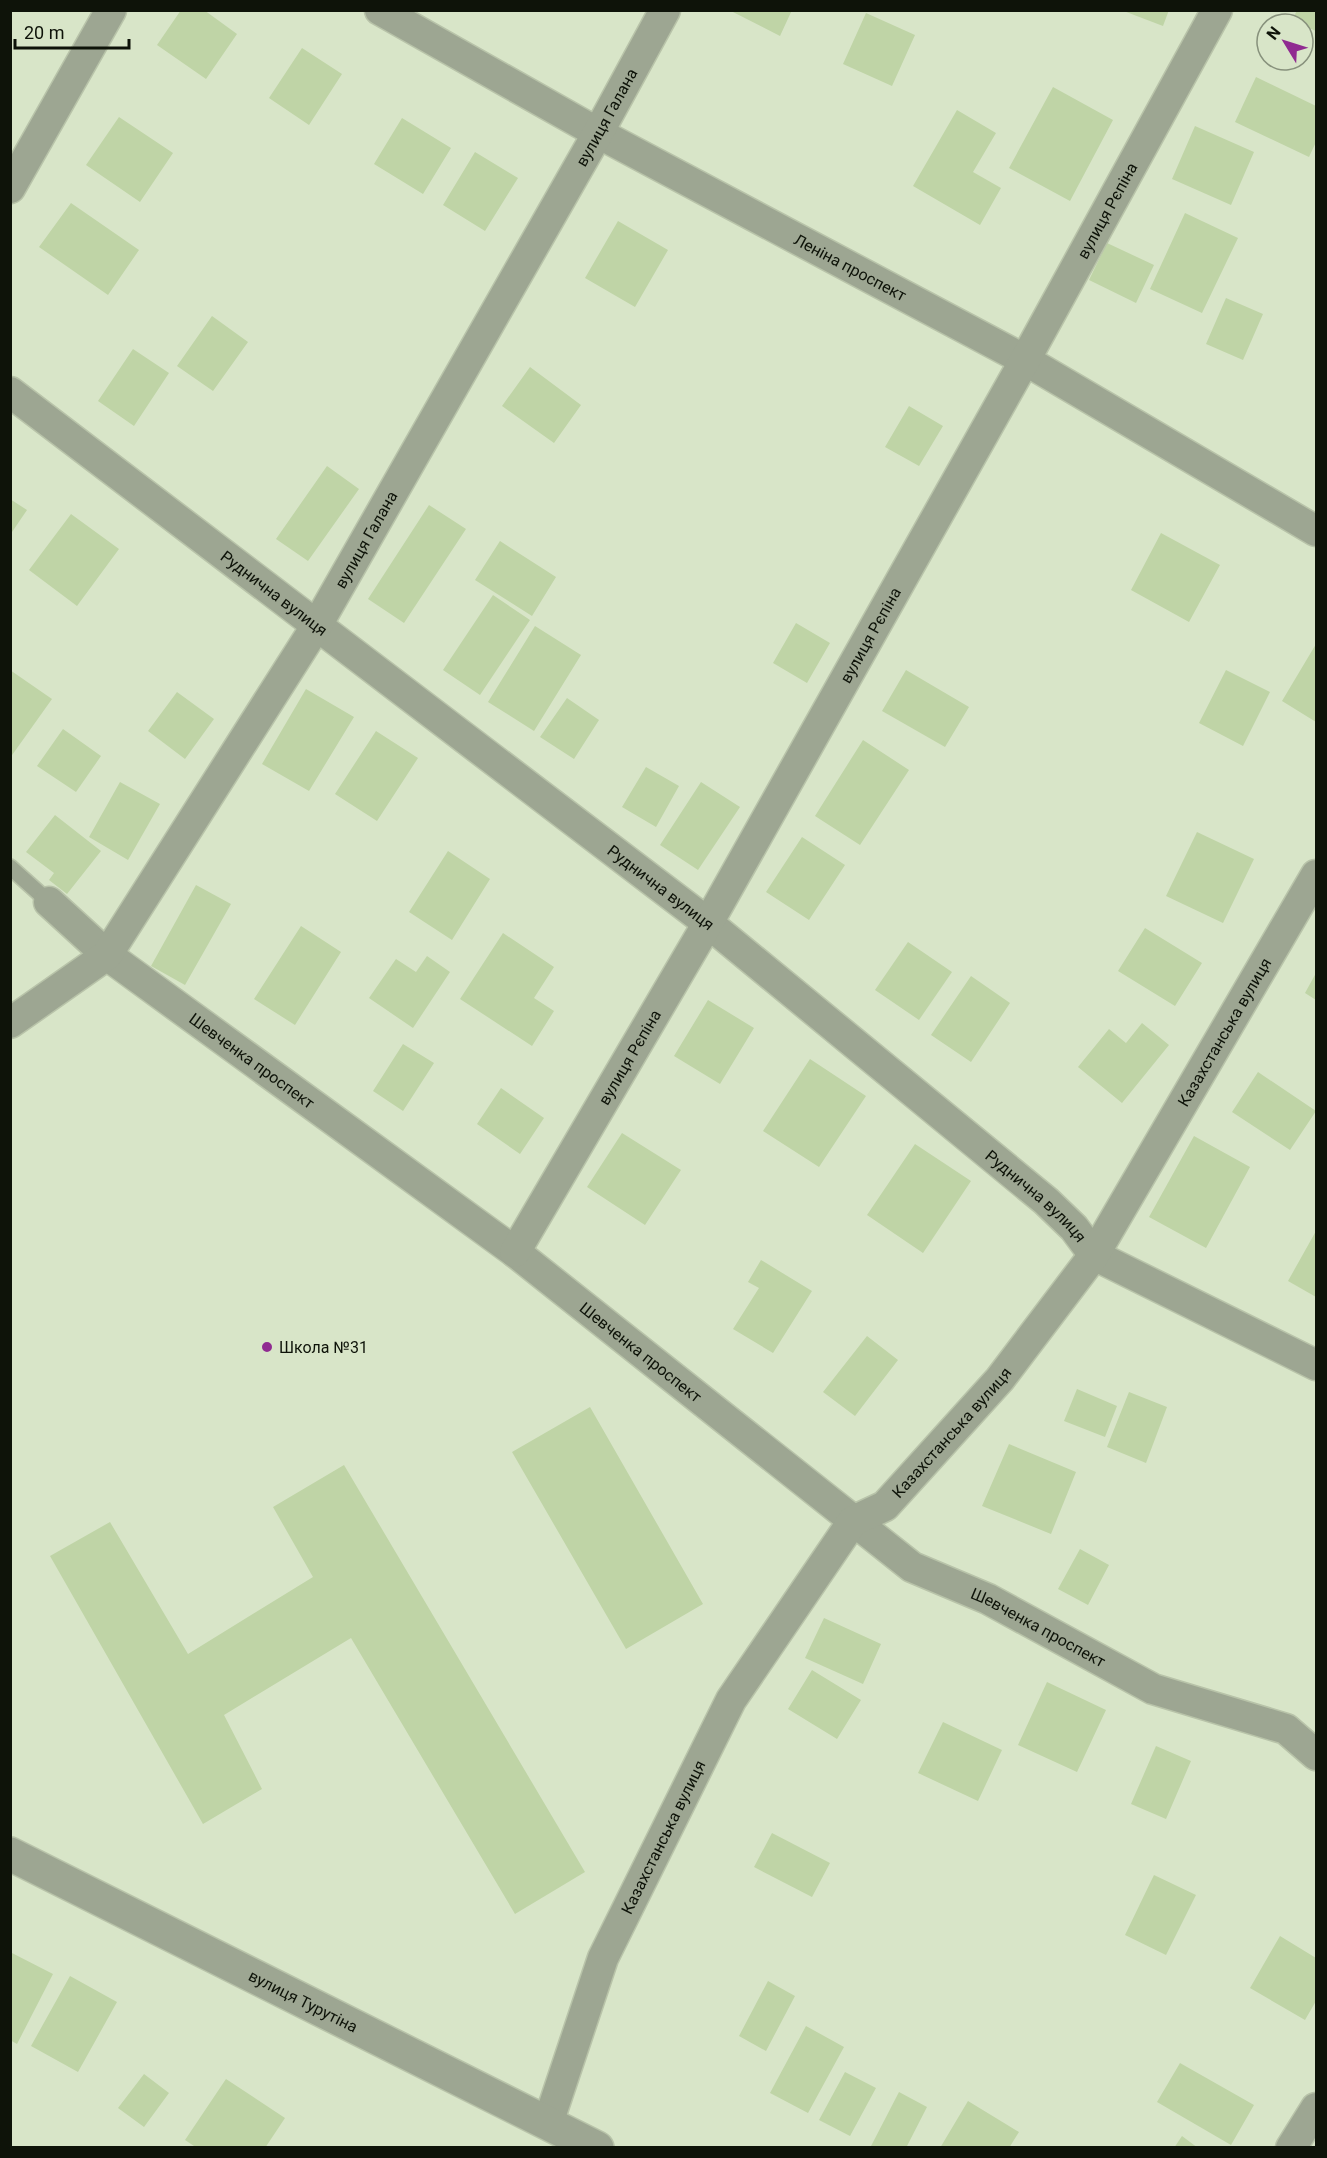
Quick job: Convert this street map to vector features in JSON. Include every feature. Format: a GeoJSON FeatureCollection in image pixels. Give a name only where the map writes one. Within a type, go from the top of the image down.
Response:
{"type":"FeatureCollection","features":[{"type":"Feature","properties":{"kind":"street"},"geometry":{"type":"LineString","coordinates":[[10,188],[111,10]]}},
{"type":"Feature","properties":{"kind":"street","name":"Леніна проспект"},"geometry":{"type":"LineString","coordinates":[[380,10],[598,133],[1025,360],[1317,531]]}},
{"type":"Feature","properties":{"kind":"street","name":"вулиця Галана"},"geometry":{"type":"LineString","coordinates":[[10,1023],[107,955],[316,625],[598,133],[665,10]]}},
{"type":"Feature","properties":{"kind":"street","name":"вулиця Рєпіна"},"geometry":{"type":"LineString","coordinates":[[515,1252],[708,923],[1025,360],[1217,10]]}},
{"type":"Feature","properties":{"kind":"street","name":"Руднична вулиця"},"geometry":{"type":"LineString","coordinates":[[10,392],[708,923],[1046,1201],[1074,1228],[1094,1255],[1317,1365]]}},
{"type":"Feature","properties":{"kind":"street","name":"Казахстанська вулиця"},"geometry":{"type":"LineString","coordinates":[[548,2123],[603,1958],[731,1700],[853,1521],[885,1506],[992,1387],[1094,1255],[1317,875]]}},
{"type":"Feature","properties":{"kind":"street","name":"Шевченка проспект"},"geometry":{"type":"LineString","coordinates":[[49,902],[107,955],[515,1252],[912,1568],[988,1599],[1153,1689],[1286,1729],[1317,1755]]}},
{"type":"Feature","properties":{"kind":"street","name":"вулиця Турутіна"},"geometry":{"type":"LineString","coordinates":[[10,1854],[597,2148]]}},
{"type":"Feature","properties":{"kind":"street"},"geometry":{"type":"LineString","coordinates":[[1291,2148],[1317,2108]]}},
{"type":"Feature","properties":{"kind":"lane","name":"Шевченка проспект"},"geometry":{"type":"LineString","coordinates":[[10,867],[49,902]]}},
{"type":"Feature","properties":{"kind":"building"},"geometry":{"type":"Polygon","coordinates":[[[181,10],[204,10],[237,34],[206,79],[157,45],[181,10]]]}},
{"type":"Feature","properties":{"kind":"building"},"geometry":{"type":"Polygon","coordinates":[[[729,10],[792,10],[780,36],[729,10]]]}},
{"type":"Feature","properties":{"kind":"building"},"geometry":{"type":"Polygon","coordinates":[[[1121,10],[1169,10],[1163,26],[1121,10]]]}},
{"type":"Feature","properties":{"kind":"building"},"geometry":{"type":"Polygon","coordinates":[[[1297,10],[1316,10],[1316,31],[1315,12],[1296,12],[1297,10]]]}},
{"type":"Feature","properties":{"kind":"building"},"geometry":{"type":"Polygon","coordinates":[[[866,13],[915,35],[892,86],[843,64],[866,13]]]}},
{"type":"Feature","properties":{"kind":"building"},"geometry":{"type":"Polygon","coordinates":[[[302,48],[342,74],[309,125],[269,98],[302,48]]]}},
{"type":"Feature","properties":{"kind":"building"},"geometry":{"type":"Polygon","coordinates":[[[1256,77],[1316,106],[1316,142],[1309,157],[1235,122],[1256,77]]]}},
{"type":"Feature","properties":{"kind":"building"},"geometry":{"type":"Polygon","coordinates":[[[1053,87],[1113,120],[1070,201],[1009,168],[1053,87]]]}},
{"type":"Feature","properties":{"kind":"building"},"geometry":{"type":"Polygon","coordinates":[[[957,110],[996,133],[973,172],[1001,188],[980,225],[913,186],[957,110]]]}},
{"type":"Feature","properties":{"kind":"building"},"geometry":{"type":"Polygon","coordinates":[[[119,117],[173,153],[140,202],[86,165],[119,117]]]}},
{"type":"Feature","properties":{"kind":"building"},"geometry":{"type":"Polygon","coordinates":[[[402,118],[451,148],[423,194],[374,164],[402,118]]]}},
{"type":"Feature","properties":{"kind":"building"},"geometry":{"type":"Polygon","coordinates":[[[1195,126],[1254,152],[1231,205],[1172,179],[1195,126]]]}},
{"type":"Feature","properties":{"kind":"building"},"geometry":{"type":"Polygon","coordinates":[[[475,152],[518,178],[485,231],[443,205],[475,152]]]}},
{"type":"Feature","properties":{"kind":"building"},"geometry":{"type":"Polygon","coordinates":[[[71,203],[139,250],[108,295],[39,247],[71,203]]]}},
{"type":"Feature","properties":{"kind":"building"},"geometry":{"type":"Polygon","coordinates":[[[1185,213],[1238,238],[1202,313],[1150,289],[1185,213]]]}},
{"type":"Feature","properties":{"kind":"building"},"geometry":{"type":"Polygon","coordinates":[[[618,221],[668,250],[635,307],[585,278],[618,221]]]}},
{"type":"Feature","properties":{"kind":"building"},"geometry":{"type":"Polygon","coordinates":[[[1107,243],[1154,265],[1136,303],[1089,280],[1107,243]]]}},
{"type":"Feature","properties":{"kind":"building"},"geometry":{"type":"Polygon","coordinates":[[[1226,298],[1263,314],[1243,360],[1206,344],[1226,298]]]}},
{"type":"Feature","properties":{"kind":"building"},"geometry":{"type":"Polygon","coordinates":[[[212,316],[248,342],[213,391],[177,366],[212,316]]]}},
{"type":"Feature","properties":{"kind":"building"},"geometry":{"type":"Polygon","coordinates":[[[133,349],[169,373],[134,426],[98,401],[133,349]]]}},
{"type":"Feature","properties":{"kind":"building"},"geometry":{"type":"Polygon","coordinates":[[[530,367],[581,405],[554,443],[502,406],[530,367]]]}},
{"type":"Feature","properties":{"kind":"building"},"geometry":{"type":"Polygon","coordinates":[[[909,406],[943,426],[919,466],[885,447],[909,406]]]}},
{"type":"Feature","properties":{"kind":"building"},"geometry":{"type":"Polygon","coordinates":[[[327,466],[359,489],[308,561],[276,539],[327,466]]]}},
{"type":"Feature","properties":{"kind":"building"},"geometry":{"type":"Polygon","coordinates":[[[10,499],[27,510],[10,535],[10,499]]]}},
{"type":"Feature","properties":{"kind":"building"},"geometry":{"type":"Polygon","coordinates":[[[429,505],[466,529],[404,623],[368,599],[429,505]]]}},
{"type":"Feature","properties":{"kind":"building"},"geometry":{"type":"Polygon","coordinates":[[[71,514],[119,549],[77,606],[29,570],[71,514]]]}},
{"type":"Feature","properties":{"kind":"building"},"geometry":{"type":"Polygon","coordinates":[[[1161,533],[1220,565],[1189,622],[1131,590],[1161,533]]]}},
{"type":"Feature","properties":{"kind":"building"},"geometry":{"type":"Polygon","coordinates":[[[500,541],[556,577],[532,616],[475,580],[500,541]]]}},
{"type":"Feature","properties":{"kind":"building"},"geometry":{"type":"Polygon","coordinates":[[[493,595],[530,620],[480,695],[443,670],[493,595]]]}},
{"type":"Feature","properties":{"kind":"building"},"geometry":{"type":"Polygon","coordinates":[[[796,623],[830,643],[807,683],[773,663],[796,623]]]}},
{"type":"Feature","properties":{"kind":"building"},"geometry":{"type":"Polygon","coordinates":[[[535,626],[581,655],[534,731],[488,702],[535,626]]]}},
{"type":"Feature","properties":{"kind":"building"},"geometry":{"type":"Polygon","coordinates":[[[1316,644],[1316,722],[1282,701],[1316,644]]]}},
{"type":"Feature","properties":{"kind":"building"},"geometry":{"type":"Polygon","coordinates":[[[10,670],[52,699],[10,758],[10,670]]]}},
{"type":"Feature","properties":{"kind":"building"},"geometry":{"type":"Polygon","coordinates":[[[906,670],[969,707],[945,747],[882,711],[906,670]]]}},
{"type":"Feature","properties":{"kind":"building"},"geometry":{"type":"Polygon","coordinates":[[[1226,670],[1270,692],[1243,746],[1199,723],[1226,670]]]}},
{"type":"Feature","properties":{"kind":"building"},"geometry":{"type":"Polygon","coordinates":[[[306,689],[354,717],[309,791],[262,764],[306,689]]]}},
{"type":"Feature","properties":{"kind":"building"},"geometry":{"type":"Polygon","coordinates":[[[177,692],[214,719],[185,759],[148,731],[177,692]]]}},
{"type":"Feature","properties":{"kind":"building"},"geometry":{"type":"Polygon","coordinates":[[[567,698],[599,720],[574,759],[540,737],[567,698]]]}},
{"type":"Feature","properties":{"kind":"building"},"geometry":{"type":"Polygon","coordinates":[[[63,729],[101,756],[76,792],[37,766],[63,729]]]}},
{"type":"Feature","properties":{"kind":"building"},"geometry":{"type":"Polygon","coordinates":[[[376,731],[418,758],[377,821],[335,794],[376,731]]]}},
{"type":"Feature","properties":{"kind":"building"},"geometry":{"type":"Polygon","coordinates":[[[863,740],[909,770],[860,845],[815,816],[863,740]]]}},
{"type":"Feature","properties":{"kind":"building"},"geometry":{"type":"Polygon","coordinates":[[[646,767],[679,786],[656,827],[622,807],[646,767]]]}},
{"type":"Feature","properties":{"kind":"building"},"geometry":{"type":"Polygon","coordinates":[[[120,782],[160,804],[128,860],[89,837],[120,782]]]}},
{"type":"Feature","properties":{"kind":"building"},"geometry":{"type":"Polygon","coordinates":[[[701,782],[740,807],[698,870],[660,845],[701,782]]]}},
{"type":"Feature","properties":{"kind":"building"},"geometry":{"type":"Polygon","coordinates":[[[55,815],[101,851],[67,894],[49,880],[54,873],[26,852],[55,815]]]}},
{"type":"Feature","properties":{"kind":"building"},"geometry":{"type":"Polygon","coordinates":[[[1197,832],[1254,859],[1223,923],[1166,896],[1197,832]]]}},
{"type":"Feature","properties":{"kind":"building"},"geometry":{"type":"Polygon","coordinates":[[[802,837],[845,865],[809,920],[766,892],[802,837]]]}},
{"type":"Feature","properties":{"kind":"building"},"geometry":{"type":"Polygon","coordinates":[[[448,851],[490,879],[452,940],[409,912],[448,851]]]}},
{"type":"Feature","properties":{"kind":"building"},"geometry":{"type":"Polygon","coordinates":[[[196,885],[231,904],[185,985],[151,966],[196,885]]]}},
{"type":"Feature","properties":{"kind":"building"},"geometry":{"type":"Polygon","coordinates":[[[301,926],[341,952],[295,1025],[254,999],[301,926]]]}},
{"type":"Feature","properties":{"kind":"building"},"geometry":{"type":"Polygon","coordinates":[[[1145,928],[1202,963],[1175,1006],[1118,971],[1145,928]]]}},
{"type":"Feature","properties":{"kind":"building"},"geometry":{"type":"Polygon","coordinates":[[[503,933],[554,967],[534,998],[554,1011],[532,1046],[460,999],[503,933]]]}},
{"type":"Feature","properties":{"kind":"building"},"geometry":{"type":"Polygon","coordinates":[[[908,942],[952,972],[919,1020],[875,990],[908,942]]]}},
{"type":"Feature","properties":{"kind":"building"},"geometry":{"type":"Polygon","coordinates":[[[427,956],[450,972],[413,1028],[369,998],[396,959],[416,972],[427,956]]]}},
{"type":"Feature","properties":{"kind":"building"},"geometry":{"type":"Polygon","coordinates":[[[1316,973],[1316,1000],[1305,993],[1316,973]]]}},
{"type":"Feature","properties":{"kind":"building"},"geometry":{"type":"Polygon","coordinates":[[[971,976],[1010,1003],[971,1062],[931,1035],[971,976]]]}},
{"type":"Feature","properties":{"kind":"building"},"geometry":{"type":"Polygon","coordinates":[[[708,1000],[754,1028],[720,1084],[674,1056],[708,1000]]]}},
{"type":"Feature","properties":{"kind":"building"},"geometry":{"type":"Polygon","coordinates":[[[1142,1023],[1169,1045],[1122,1103],[1078,1067],[1109,1029],[1126,1043],[1142,1023]]]}},
{"type":"Feature","properties":{"kind":"building"},"geometry":{"type":"Polygon","coordinates":[[[403,1044],[434,1063],[403,1111],[373,1091],[403,1044]]]}},
{"type":"Feature","properties":{"kind":"building"},"geometry":{"type":"Polygon","coordinates":[[[810,1059],[866,1096],[819,1167],[763,1131],[810,1059]]]}},
{"type":"Feature","properties":{"kind":"building"},"geometry":{"type":"Polygon","coordinates":[[[1258,1072],[1316,1111],[1290,1150],[1232,1112],[1258,1072]]]}},
{"type":"Feature","properties":{"kind":"building"},"geometry":{"type":"Polygon","coordinates":[[[501,1088],[544,1118],[520,1154],[477,1124],[501,1088]]]}},
{"type":"Feature","properties":{"kind":"building"},"geometry":{"type":"Polygon","coordinates":[[[622,1133],[681,1170],[645,1225],[587,1187],[622,1133]]]}},
{"type":"Feature","properties":{"kind":"building"},"geometry":{"type":"Polygon","coordinates":[[[1194,1136],[1250,1167],[1206,1248],[1149,1217],[1194,1136]]]}},
{"type":"Feature","properties":{"kind":"building"},"geometry":{"type":"Polygon","coordinates":[[[915,1144],[971,1181],[923,1253],[867,1215],[915,1144]]]}},
{"type":"Feature","properties":{"kind":"building"},"geometry":{"type":"Polygon","coordinates":[[[1316,1231],[1316,1297],[1288,1281],[1316,1231]]]}},
{"type":"Feature","properties":{"kind":"building"},"geometry":{"type":"Polygon","coordinates":[[[761,1260],[812,1291],[773,1353],[733,1329],[759,1288],[748,1282],[761,1260]]]}},
{"type":"Feature","properties":{"kind":"building"},"geometry":{"type":"Polygon","coordinates":[[[867,1336],[898,1360],[855,1416],[823,1392],[867,1336]]]}},
{"type":"Feature","properties":{"kind":"building"},"geometry":{"type":"Polygon","coordinates":[[[1077,1389],[1117,1406],[1105,1437],[1064,1421],[1077,1389]]]}},
{"type":"Feature","properties":{"kind":"building"},"geometry":{"type":"Polygon","coordinates":[[[1129,1392],[1167,1407],[1146,1463],[1107,1447],[1129,1392]]]}},
{"type":"Feature","properties":{"kind":"building"},"geometry":{"type":"Polygon","coordinates":[[[590,1407],[703,1604],[626,1649],[512,1452],[590,1407]]]}},
{"type":"Feature","properties":{"kind":"building"},"geometry":{"type":"Polygon","coordinates":[[[1009,1444],[1076,1472],[1051,1534],[982,1506],[1009,1444]]]}},
{"type":"Feature","properties":{"kind":"building"},"geometry":{"type":"Polygon","coordinates":[[[344,1465],[585,1872],[515,1914],[351,1638],[224,1715],[262,1789],[203,1824],[50,1556],[110,1522],[188,1654],[313,1577],[273,1507],[344,1465]]]}},
{"type":"Feature","properties":{"kind":"building"},"geometry":{"type":"Polygon","coordinates":[[[1080,1549],[1109,1565],[1088,1605],[1058,1589],[1080,1549]]]}},
{"type":"Feature","properties":{"kind":"building"},"geometry":{"type":"Polygon","coordinates":[[[824,1618],[881,1644],[863,1684],[805,1658],[824,1618]]]}},
{"type":"Feature","properties":{"kind":"building"},"geometry":{"type":"Polygon","coordinates":[[[812,1670],[861,1700],[837,1739],[788,1709],[812,1670]]]}},
{"type":"Feature","properties":{"kind":"building"},"geometry":{"type":"Polygon","coordinates":[[[1047,1682],[1106,1710],[1077,1772],[1018,1745],[1047,1682]]]}},
{"type":"Feature","properties":{"kind":"building"},"geometry":{"type":"Polygon","coordinates":[[[943,1722],[1002,1750],[978,1801],[918,1773],[943,1722]]]}},
{"type":"Feature","properties":{"kind":"building"},"geometry":{"type":"Polygon","coordinates":[[[1156,1746],[1191,1761],[1166,1819],[1131,1804],[1156,1746]]]}},
{"type":"Feature","properties":{"kind":"building"},"geometry":{"type":"Polygon","coordinates":[[[772,1833],[830,1863],[812,1897],[754,1867],[772,1833]]]}},
{"type":"Feature","properties":{"kind":"building"},"geometry":{"type":"Polygon","coordinates":[[[1154,1875],[1196,1895],[1166,1955],[1125,1935],[1154,1875]]]}},
{"type":"Feature","properties":{"kind":"building"},"geometry":{"type":"Polygon","coordinates":[[[1280,1936],[1316,1958],[1316,2001],[1305,2020],[1250,1988],[1280,1936]]]}},
{"type":"Feature","properties":{"kind":"building"},"geometry":{"type":"Polygon","coordinates":[[[10,1952],[53,1974],[17,2044],[10,2040],[10,1952]]]}},
{"type":"Feature","properties":{"kind":"building"},"geometry":{"type":"Polygon","coordinates":[[[70,1976],[117,2002],[78,2072],[31,2046],[70,1976]]]}},
{"type":"Feature","properties":{"kind":"building"},"geometry":{"type":"Polygon","coordinates":[[[768,1981],[795,1996],[766,2051],[739,2036],[768,1981]]]}},
{"type":"Feature","properties":{"kind":"building"},"geometry":{"type":"Polygon","coordinates":[[[806,2026],[844,2047],[808,2113],[770,2093],[806,2026]]]}},
{"type":"Feature","properties":{"kind":"building"},"geometry":{"type":"Polygon","coordinates":[[[1180,2063],[1254,2105],[1231,2145],[1157,2102],[1180,2063]]]}},
{"type":"Feature","properties":{"kind":"building"},"geometry":{"type":"Polygon","coordinates":[[[845,2072],[876,2088],[850,2136],[819,2120],[845,2072]]]}},
{"type":"Feature","properties":{"kind":"building"},"geometry":{"type":"Polygon","coordinates":[[[144,2074],[169,2093],[144,2127],[118,2108],[144,2074]]]}},
{"type":"Feature","properties":{"kind":"building"},"geometry":{"type":"Polygon","coordinates":[[[226,2079],[285,2118],[265,2148],[197,2148],[185,2140],[226,2079]]]}},
{"type":"Feature","properties":{"kind":"building"},"geometry":{"type":"Polygon","coordinates":[[[899,2092],[927,2107],[906,2148],[870,2148],[899,2092]]]}},
{"type":"Feature","properties":{"kind":"building"},"geometry":{"type":"Polygon","coordinates":[[[968,2101],[1019,2132],[1009,2148],[940,2148],[968,2101]]]}},
{"type":"Feature","properties":{"kind":"building"},"geometry":{"type":"Polygon","coordinates":[[[1182,2136],[1198,2148],[1174,2148],[1182,2136]]]}},
{"type":"Feature","properties":{"kind":"place","name":"Школа №31"},"geometry":{"type":"Point","coordinates":[267,1347]}}]}
